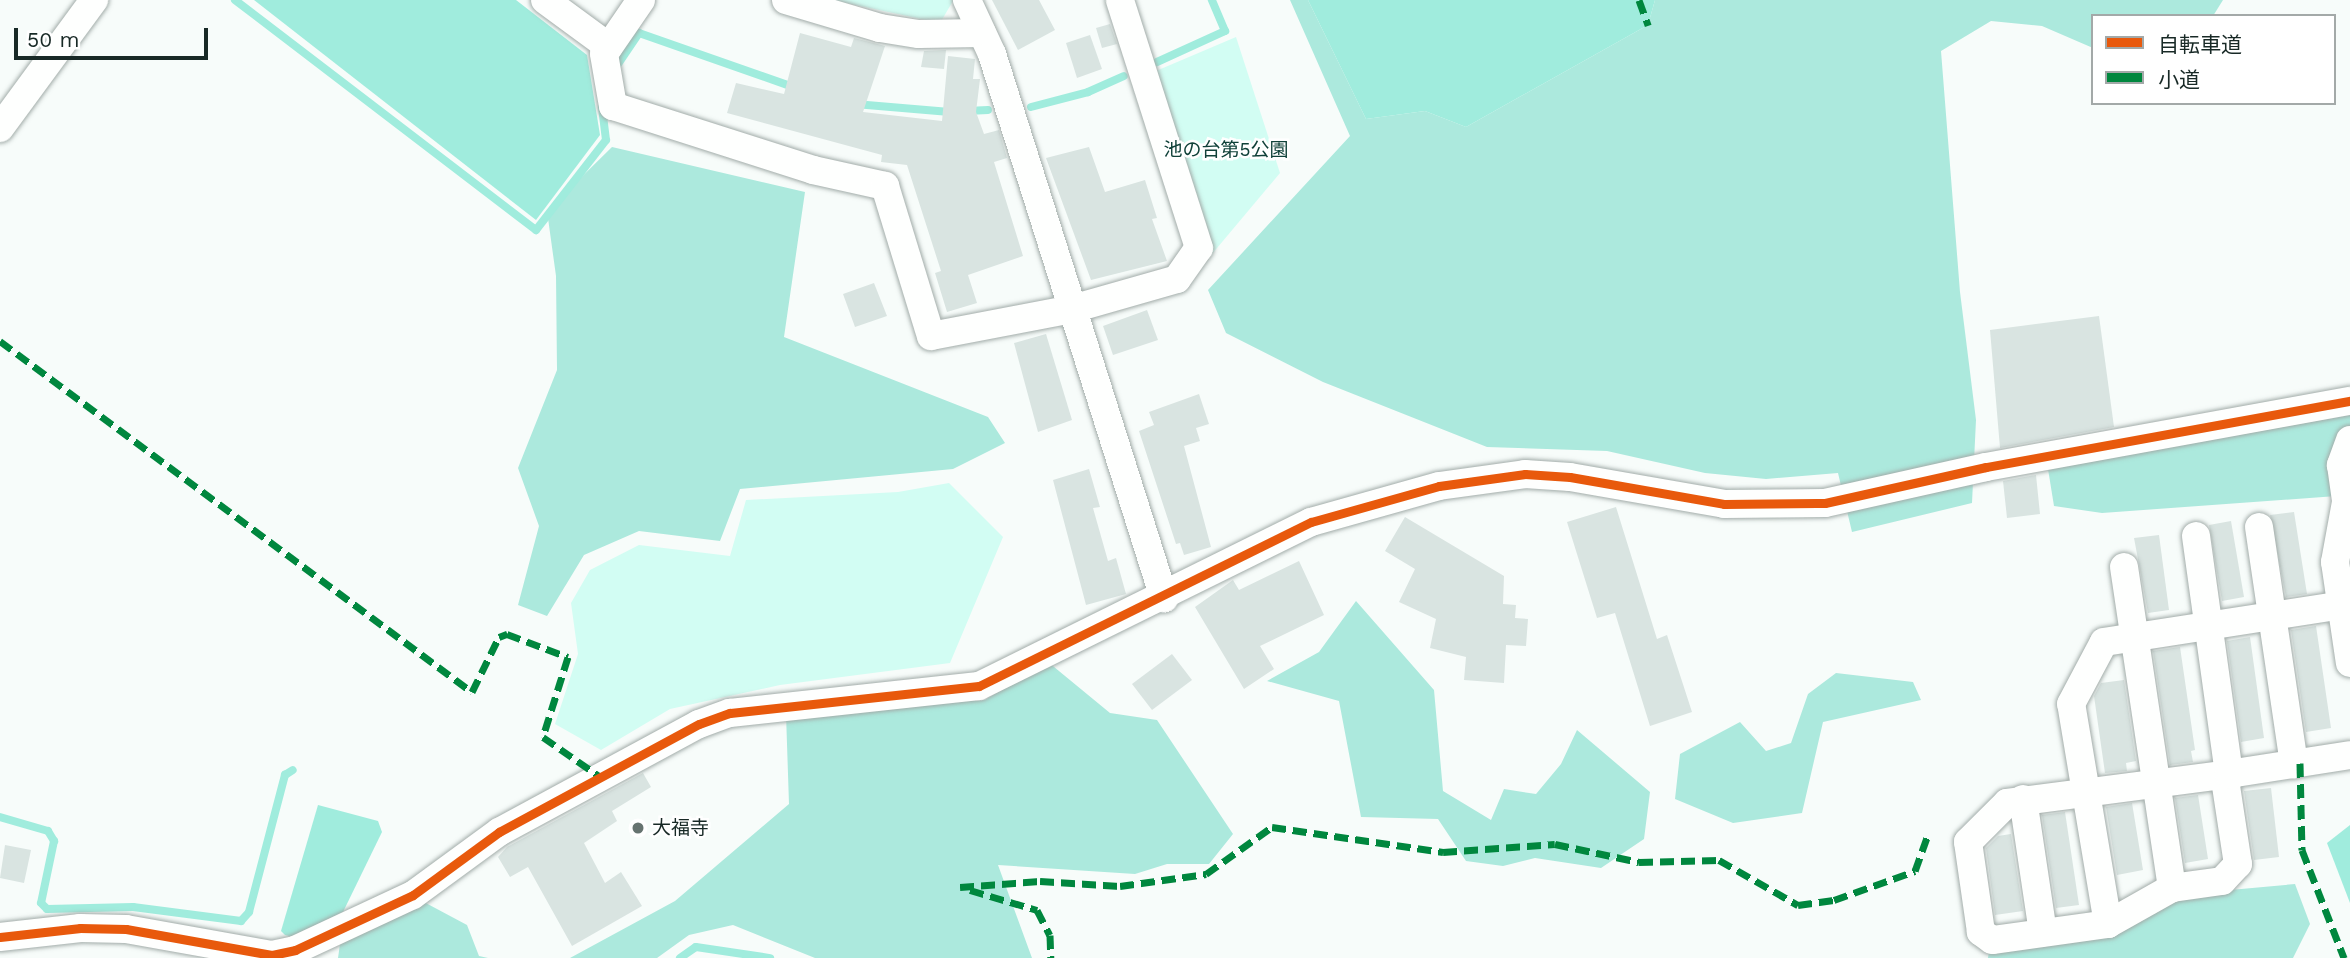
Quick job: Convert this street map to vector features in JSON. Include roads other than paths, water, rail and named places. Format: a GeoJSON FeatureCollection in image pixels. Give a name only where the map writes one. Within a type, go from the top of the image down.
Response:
{"type":"FeatureCollection","features":[{"type":"Feature","properties":{"kind":"street"},"geometry":{"type":"LineString","coordinates":[[0,128],[94,0]]}},
{"type":"Feature","properties":{"kind":"street"},"geometry":{"type":"LineString","coordinates":[[545,0],[607,50]]}},
{"type":"Feature","properties":{"kind":"street"},"geometry":{"type":"LineString","coordinates":[[641,0],[607,50],[613,106],[813,170],[885,186],[931,335],[1072,309],[1177,279],[1199,248],[1120,0]]}},
{"type":"Feature","properties":{"kind":"street"},"geometry":{"type":"LineString","coordinates":[[786,0],[880,28],[919,34],[982,33]]}},
{"type":"Feature","properties":{"kind":"street"},"geometry":{"type":"LineString","coordinates":[[967,0],[982,33],[1164,598]]}},
{"type":"Feature","properties":{"kind":"street"},"geometry":{"type":"LineString","coordinates":[[0,937],[116,929],[272,955],[295,950],[413,895],[499,832],[699,724],[730,713],[979,686],[1164,598],[1311,522],[1439,486],[1503,474],[1570,477],[1724,504],[1825,502],[1986,467],[2350,401]]}},
{"type":"Feature","properties":{"kind":"street"},"geometry":{"type":"LineString","coordinates":[[2350,440],[2341,465],[2346,502],[2335,562],[2346,605],[2350,663]]}},
{"type":"Feature","properties":{"kind":"street"},"geometry":{"type":"LineString","coordinates":[[2259,527],[2294,764]]}},
{"type":"Feature","properties":{"kind":"street"},"geometry":{"type":"LineString","coordinates":[[2196,536],[2230,774],[2226,786],[2238,864],[2222,881],[2172,888],[2108,924],[1992,940],[1981,932],[1968,842],[2007,803],[2154,781],[2230,774],[2350,755]]}},
{"type":"Feature","properties":{"kind":"street"},"geometry":{"type":"LineString","coordinates":[[2123,567],[2172,888]]}},
{"type":"Feature","properties":{"kind":"street"},"geometry":{"type":"LineString","coordinates":[[2108,924],[2088,790],[2071,704],[2104,642],[2135,635],[2346,605]]}},
{"type":"Feature","properties":{"kind":"street"},"geometry":{"type":"LineString","coordinates":[[2023,799],[2043,933]]}},
{"type":"Feature","properties":{"kind":"waterway"},"geometry":{"type":"LineString","coordinates":[[235,0],[536,230],[606,140],[602,107]]}},
{"type":"Feature","properties":{"kind":"waterway"},"geometry":{"type":"LineString","coordinates":[[1157,62],[1225,31],[1212,0]]}},
{"type":"Feature","properties":{"kind":"waterway"},"geometry":{"type":"LineString","coordinates":[[614,70],[639,33],[796,88]]}},
{"type":"Feature","properties":{"kind":"waterway"},"geometry":{"type":"LineString","coordinates":[[1031,107],[1088,92],[1124,76]]}},
{"type":"Feature","properties":{"kind":"waterway"},"geometry":{"type":"LineString","coordinates":[[855,104],[950,112]]}},
{"type":"Feature","properties":{"kind":"waterway"},"geometry":{"type":"LineString","coordinates":[[967,111],[988,110]]}},
{"type":"Feature","properties":{"kind":"waterway"},"geometry":{"type":"LineString","coordinates":[[0,817],[48,831],[54,841],[41,903],[47,909],[133,907],[241,921],[249,912],[285,775],[293,770]]}},
{"type":"Feature","properties":{"kind":"waterway"},"geometry":{"type":"LineString","coordinates":[[680,958],[696,947],[770,958]]}},
{"type":"Feature","properties":{"kind":"place","name":"大福寺"},"geometry":{"type":"Point","coordinates":[638,828]}},
{"type":"Feature","properties":{"kind":"park label","name":"池の台第5公園"},"geometry":{"type":"Point","coordinates":[1226,150]}}]}
